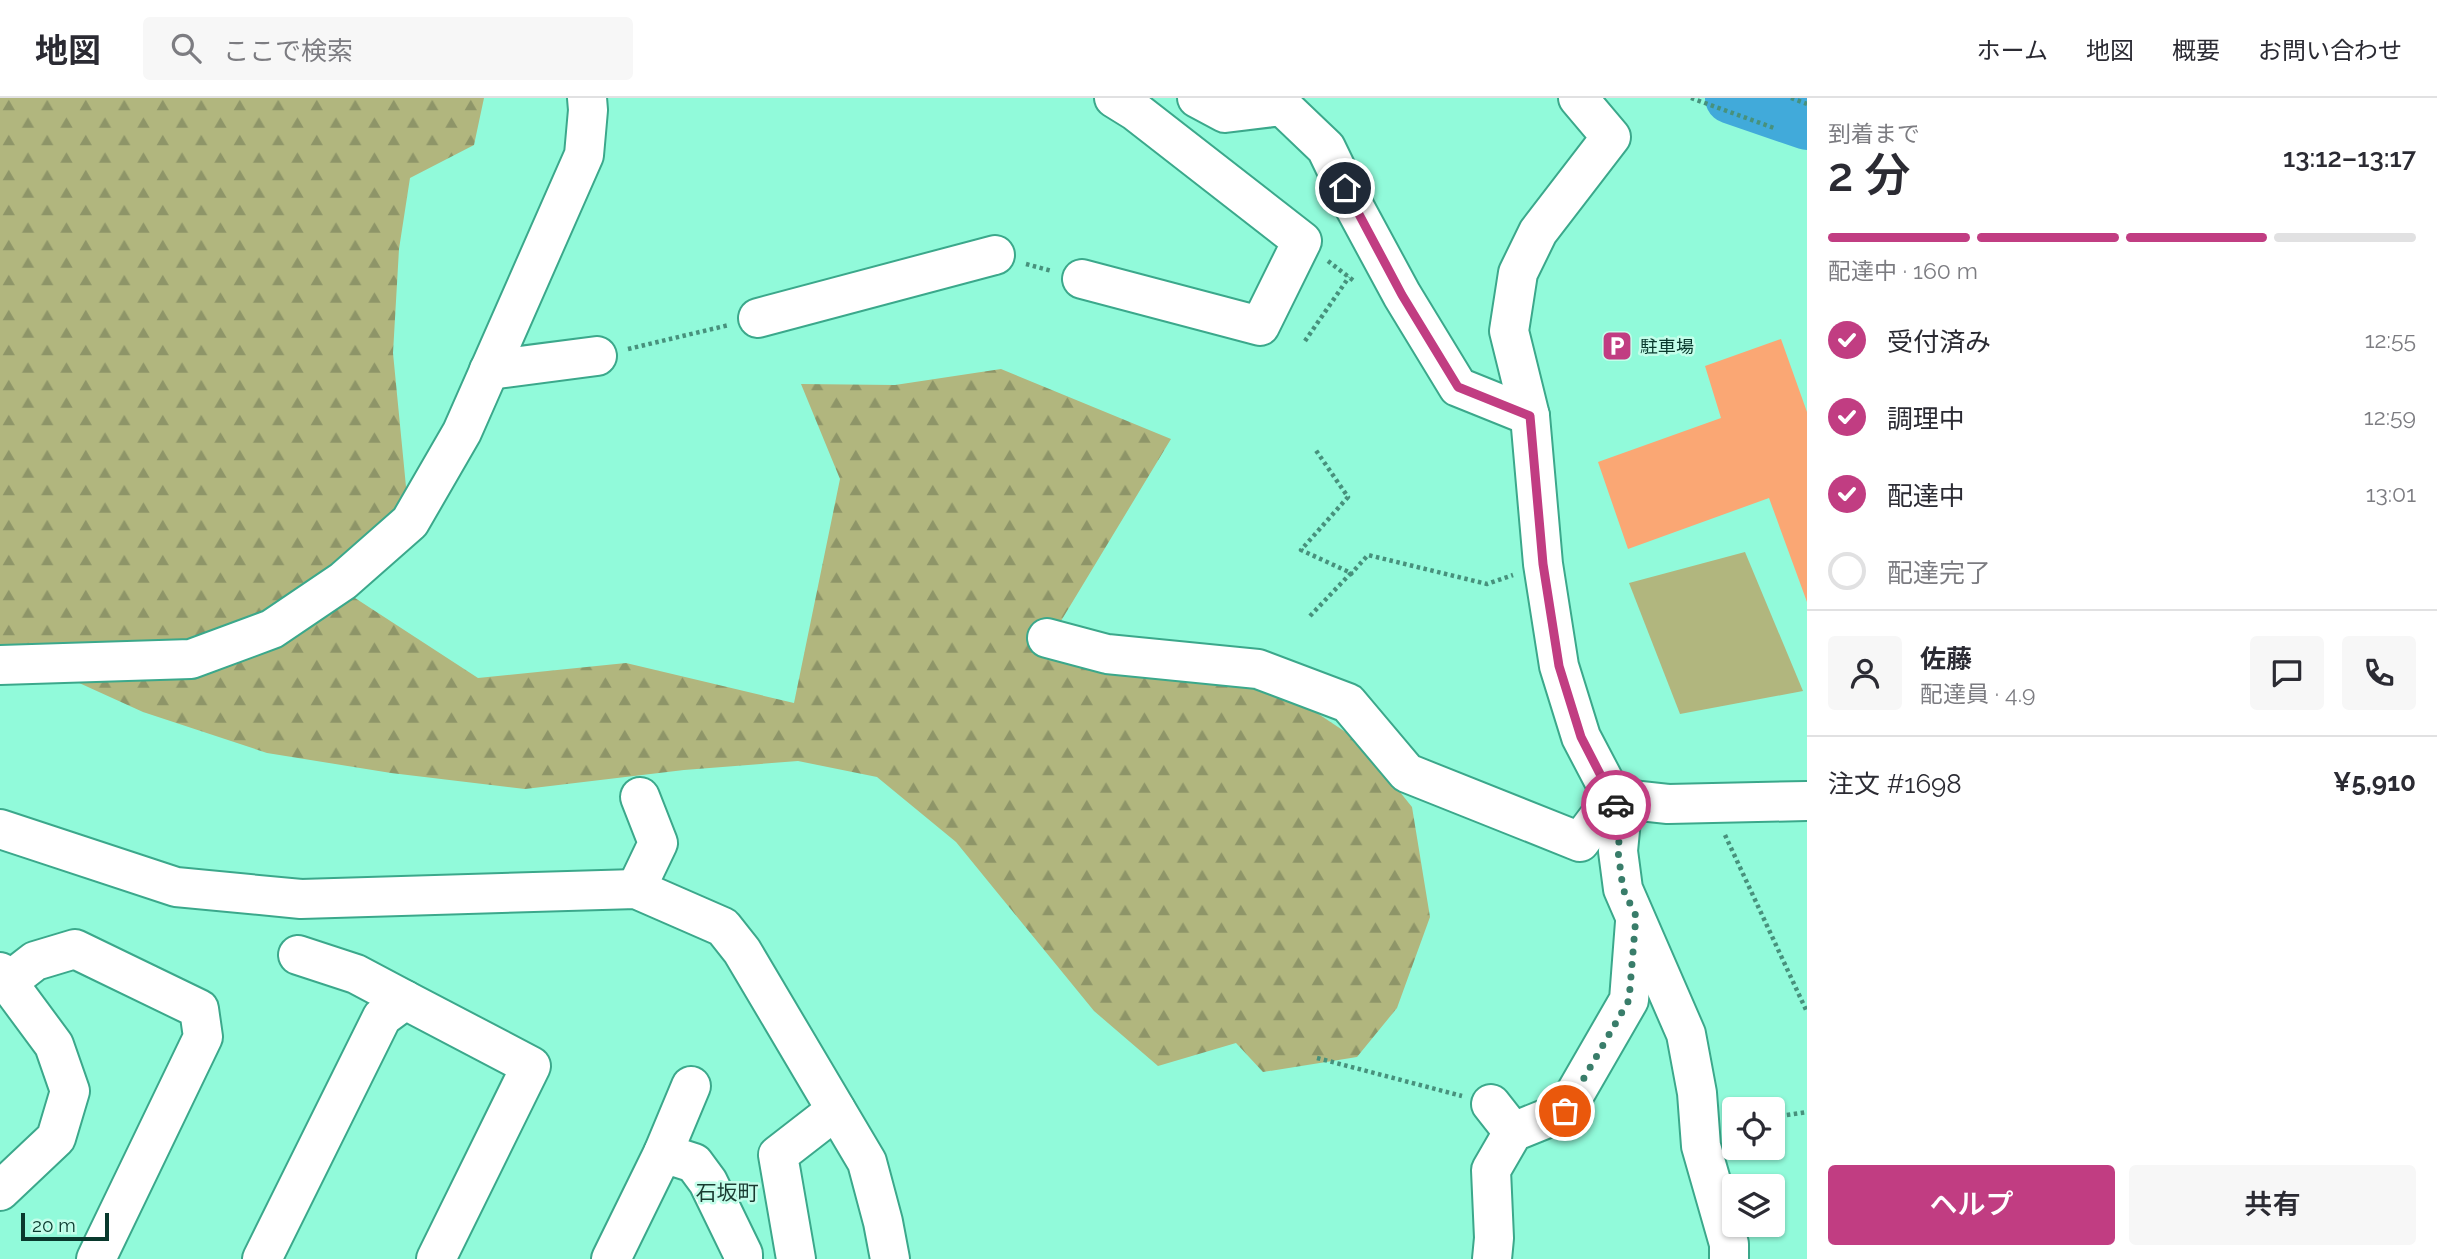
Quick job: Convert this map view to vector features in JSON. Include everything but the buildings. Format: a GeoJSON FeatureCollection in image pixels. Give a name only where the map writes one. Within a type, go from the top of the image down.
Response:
{"type":"FeatureCollection","features":[{"type":"Feature","properties":{"kind":"street"},"geometry":{"type":"LineString","coordinates":[[0,665],[191,659],[272,629],[343,581],[410,522],[462,432],[584,155],[587,98]]}},
{"type":"Feature","properties":{"kind":"street"},"geometry":{"type":"LineString","coordinates":[[1082,279],[1260,326],[1302,241],[1135,111],[1114,98]]}},
{"type":"Feature","properties":{"kind":"street"},"geometry":{"type":"LineString","coordinates":[[1197,98],[1225,113],[1282,106],[1326,148],[1354,208],[1402,295],[1458,387],[1530,416]]}},
{"type":"Feature","properties":{"kind":"street"},"geometry":{"type":"LineString","coordinates":[[1578,98],[1611,137],[1538,232],[1518,273],[1509,331],[1530,416],[1543,564],[1559,666],[1581,737],[1613,798],[1621,820],[1618,851],[1623,889],[1686,1034],[1698,1093],[1701,1146],[1728,1244],[1729,1259]]}},
{"type":"Feature","properties":{"kind":"street"},"geometry":{"type":"LineString","coordinates":[[758,318],[995,255]]}},
{"type":"Feature","properties":{"kind":"street"},"geometry":{"type":"LineString","coordinates":[[489,370],[597,356]]}},
{"type":"Feature","properties":{"kind":"street"},"geometry":{"type":"LineString","coordinates":[[1047,638],[1107,654],[1258,669],[1348,703],[1407,773],[1580,842],[1613,798]]}},
{"type":"Feature","properties":{"kind":"street"},"geometry":{"type":"LineString","coordinates":[[636,889],[658,843],[640,797]]}},
{"type":"Feature","properties":{"kind":"street"},"geometry":{"type":"LineString","coordinates":[[1613,798],[1668,804],[1807,800]]}},
{"type":"Feature","properties":{"kind":"street"},"geometry":{"type":"LineString","coordinates":[[0,829],[176,887],[301,898],[636,889],[723,927],[742,951],[867,1163],[890,1259]]}},
{"type":"Feature","properties":{"kind":"street"},"geometry":{"type":"LineString","coordinates":[[1493,1248],[1491,1170],[1502,1118],[1565,1111],[1629,1000],[1636,916]]}},
{"type":"Feature","properties":{"kind":"street"},"geometry":{"type":"LineString","coordinates":[[0,1191],[56,1138],[70,1091],[54,1045],[4,977],[35,961],[75,949],[199,1009],[203,1037],[96,1259]]}},
{"type":"Feature","properties":{"kind":"street"},"geometry":{"type":"LineString","coordinates":[[298,955],[356,974],[531,1066],[436,1259]]}},
{"type":"Feature","properties":{"kind":"street"},"geometry":{"type":"LineString","coordinates":[[262,1259],[382,1017],[405,1000]]}},
{"type":"Feature","properties":{"kind":"street"},"geometry":{"type":"LineString","coordinates":[[611,1259],[663,1153],[691,1086]]}},
{"type":"Feature","properties":{"kind":"street"},"geometry":{"type":"LineString","coordinates":[[796,1259],[778,1155],[836,1111]]}},
{"type":"Feature","properties":{"kind":"street"},"geometry":{"type":"LineString","coordinates":[[663,1153],[694,1163],[708,1182],[743,1259]]}},
{"type":"Feature","properties":{"kind":"path"},"geometry":{"type":"LineString","coordinates":[[1691,98],[1773,128]]}},
{"type":"Feature","properties":{"kind":"path"},"geometry":{"type":"LineString","coordinates":[[1791,98],[1807,104]]}},
{"type":"Feature","properties":{"kind":"path"},"geometry":{"type":"LineString","coordinates":[[995,255],[1082,279]]}},
{"type":"Feature","properties":{"kind":"path"},"geometry":{"type":"LineString","coordinates":[[1306,341],[1349,277]]}},
{"type":"Feature","properties":{"kind":"path"},"geometry":{"type":"LineString","coordinates":[[597,356],[758,318]]}},
{"type":"Feature","properties":{"kind":"path"},"geometry":{"type":"LineString","coordinates":[[1315,449],[1348,498],[1301,550],[1351,573]]}},
{"type":"Feature","properties":{"kind":"path"},"geometry":{"type":"LineString","coordinates":[[1310,616],[1368,555],[1487,584],[1543,564]]}},
{"type":"Feature","properties":{"kind":"path"},"geometry":{"type":"LineString","coordinates":[[1343,582],[1351,573]]}},
{"type":"Feature","properties":{"kind":"path"},"geometry":{"type":"LineString","coordinates":[[1720,823],[1807,1012]]}},
{"type":"Feature","properties":{"kind":"path"},"geometry":{"type":"LineString","coordinates":[[1317,1058],[1502,1118]]}},
{"type":"Feature","properties":{"kind":"path"},"geometry":{"type":"LineString","coordinates":[[1785,1115],[1807,1112]]}},
{"type":"Feature","properties":{"kind":"green space"},"geometry":{"type":"Polygon","coordinates":[[[0,98],[484,98],[474,145],[410,178],[399,249],[393,353],[407,497],[355,598],[478,678],[626,663],[794,703],[840,479],[801,384],[895,385],[1001,369],[1171,439],[1041,654],[1290,695],[1359,741],[1412,807],[1430,917],[1397,1008],[1357,1057],[1263,1072],[1236,1043],[1158,1066],[1094,1011],[956,842],[877,777],[798,761],[684,770],[525,789],[391,773],[267,753],[143,712],[44,667],[0,651],[0,98]]]}},
{"type":"Feature","properties":{"kind":"green space"},"geometry":{"type":"Polygon","coordinates":[[[1745,552],[1803,691],[1680,714],[1629,583],[1745,552]]]}},
{"type":"Feature","properties":{"kind":"waterway"},"geometry":{"type":"LineString","coordinates":[[1731,98],[1807,124]]}},
{"type":"Feature","properties":{"kind":"way so far"},"geometry":{"type":"LineString","coordinates":[[1565,1111],[1629,1000],[1636,916],[1623,889],[1618,851],[1621,820],[1616,805]]}},
{"type":"Feature","properties":{"kind":"place","name":"駐車場"},"geometry":{"type":"Point","coordinates":[1617,346]}},
{"type":"Feature","properties":{"kind":"district","name":"石坂町"},"geometry":{"type":"Point","coordinates":[727,1192]}},
{"type":"Feature","properties":{"kind":"route"},"geometry":{"type":"LineString","coordinates":[[1345,188],[1402,295],[1429,335],[1458,387],[1530,416],[1543,564],[1559,666],[1581,737],[1616,805]]}}]}
